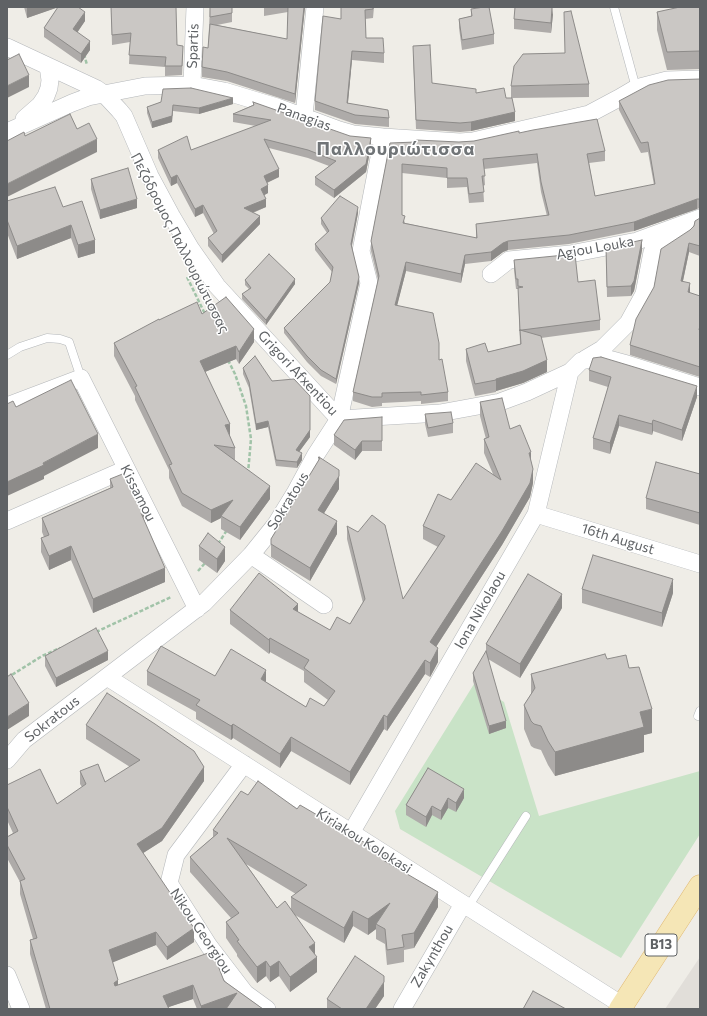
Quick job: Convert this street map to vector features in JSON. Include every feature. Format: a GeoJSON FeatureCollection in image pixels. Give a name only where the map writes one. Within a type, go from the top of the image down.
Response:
{"type":"FeatureCollection","features":[{"type":"Feature","properties":{"kind":"main road","name":"B13"},"geometry":{"type":"LineString","coordinates":[[621,1007],[700,886]]}},
{"type":"Feature","properties":{"kind":"street","name":"Spartis"},"geometry":{"type":"LineString","coordinates":[[192,85],[195,7]]}},
{"type":"Feature","properties":{"kind":"street"},"geometry":{"type":"LineString","coordinates":[[304,116],[315,7]]}},
{"type":"Feature","properties":{"kind":"street"},"geometry":{"type":"LineString","coordinates":[[7,47],[101,92]]}},
{"type":"Feature","properties":{"kind":"street"},"geometry":{"type":"LineString","coordinates":[[7,131],[32,112],[46,96],[50,80],[48,66]]}},
{"type":"Feature","properties":{"kind":"street","name":"Panagias"},"geometry":{"type":"LineString","coordinates":[[7,131],[101,92],[145,86],[192,85],[224,91],[304,116],[353,134],[383,138],[460,142],[487,139],[589,114],[636,88],[667,80],[700,79]]}},
{"type":"Feature","properties":{"kind":"street","name":"Grigori Afxentiou"},"geometry":{"type":"LineString","coordinates":[[101,92],[124,116],[150,176],[171,215],[191,249],[217,286],[339,419],[440,413],[500,402],[527,392],[576,367],[601,357],[700,387]]}},
{"type":"Feature","properties":{"kind":"street","name":"Sokratous"},"geometry":{"type":"LineString","coordinates":[[7,760],[24,740],[204,603],[251,554],[276,524],[295,493],[315,456],[339,419],[369,283],[361,251],[383,138]]}},
{"type":"Feature","properties":{"kind":"street","name":"Agiou Louka"},"geometry":{"type":"LineString","coordinates":[[491,274],[509,260],[570,254],[637,241],[700,218]]}},
{"type":"Feature","properties":{"kind":"street"},"geometry":{"type":"LineString","coordinates":[[576,367],[602,349],[628,323],[644,294],[652,252],[700,222]]}},
{"type":"Feature","properties":{"kind":"street","name":"Iona Nikolaou"},"geometry":{"type":"LineString","coordinates":[[352,833],[536,514],[576,367]]}},
{"type":"Feature","properties":{"kind":"street"},"geometry":{"type":"LineString","coordinates":[[7,406],[80,378]]}},
{"type":"Feature","properties":{"kind":"street","name":"Kissamou"},"geometry":{"type":"LineString","coordinates":[[80,378],[197,609]]}},
{"type":"Feature","properties":{"kind":"street"},"geometry":{"type":"LineString","coordinates":[[7,521],[126,469]]}},
{"type":"Feature","properties":{"kind":"street","name":"16th August"},"geometry":{"type":"LineString","coordinates":[[536,514],[700,564]]}},
{"type":"Feature","properties":{"kind":"street"},"geometry":{"type":"LineString","coordinates":[[251,554],[324,605]]}},
{"type":"Feature","properties":{"kind":"street","name":"Kiriakou Kolokasi"},"geometry":{"type":"LineString","coordinates":[[107,677],[466,905],[621,1007]]}},
{"type":"Feature","properties":{"kind":"street","name":"Nikou Georgiou"},"geometry":{"type":"LineString","coordinates":[[244,764],[176,855],[170,883],[209,946],[244,993],[267,1009]]}},
{"type":"Feature","properties":{"kind":"street","name":"Zakynthou"},"geometry":{"type":"LineString","coordinates":[[402,1009],[466,905]]}},
{"type":"Feature","properties":{"kind":"street"},"geometry":{"type":"LineString","coordinates":[[7,975],[21,1009]]}},
{"type":"Feature","properties":{"kind":"lane"},"geometry":{"type":"LineString","coordinates":[[614,7],[636,88]]}},
{"type":"Feature","properties":{"kind":"lane"},"geometry":{"type":"LineString","coordinates":[[7,355],[20,347],[47,338],[60,339],[69,342],[80,378]]}},
{"type":"Feature","properties":{"kind":"lane"},"geometry":{"type":"LineString","coordinates":[[700,711],[698,716],[700,716]]}},
{"type":"Feature","properties":{"kind":"lane"},"geometry":{"type":"LineString","coordinates":[[466,905],[526,816]]}},
{"type":"Feature","properties":{"kind":"path"},"geometry":{"type":"LineString","coordinates":[[81,47],[101,92]]}},
{"type":"Feature","properties":{"kind":"path","name":"Πεζόδρομος Παλλουριώτισσας"},"geometry":{"type":"LineString","coordinates":[[186,275],[207,318]]}},
{"type":"Feature","properties":{"kind":"path"},"geometry":{"type":"LineString","coordinates":[[228,360],[235,374],[246,406],[251,439],[249,472],[246,479]]}},
{"type":"Feature","properties":{"kind":"path"},"geometry":{"type":"LineString","coordinates":[[216,548],[228,528]]}},
{"type":"Feature","properties":{"kind":"path"},"geometry":{"type":"LineString","coordinates":[[92,634],[169,598],[207,561]]}},
{"type":"Feature","properties":{"kind":"path"},"geometry":{"type":"LineString","coordinates":[[7,678],[42,656],[64,646]]}},
{"type":"Feature","properties":{"kind":"shaded area"},"geometry":{"type":"Polygon","coordinates":[[[700,957],[700,1009],[665,1009],[700,957]]]}},
{"type":"Feature","properties":{"kind":"green space"},"geometry":{"type":"Polygon","coordinates":[[[474,684],[504,702],[539,816],[700,771],[700,834],[621,958],[400,829],[395,811],[474,684]]]}},
{"type":"Feature","properties":{"kind":"building"},"geometry":{"type":"Polygon","coordinates":[[[58,7],[78,7],[85,12],[73,29],[90,41],[81,54],[44,28],[58,7]]]}},
{"type":"Feature","properties":{"kind":"building"},"geometry":{"type":"Polygon","coordinates":[[[111,7],[176,7],[177,45],[183,46],[182,66],[165,66],[166,57],[129,55],[131,33],[112,35],[111,7]]]}},
{"type":"Feature","properties":{"kind":"building"},"geometry":{"type":"Polygon","coordinates":[[[210,7],[232,7],[232,13],[210,17],[210,7]]]}},
{"type":"Feature","properties":{"kind":"building"},"geometry":{"type":"Polygon","coordinates":[[[288,7],[304,7],[295,94],[227,72],[202,67],[203,47],[208,48],[210,24],[287,39],[288,7]]]}},
{"type":"Feature","properties":{"kind":"building"},"geometry":{"type":"Polygon","coordinates":[[[341,7],[373,7],[373,9],[365,10],[366,38],[383,38],[384,53],[352,51],[347,103],[388,110],[389,118],[355,115],[315,101],[323,16],[341,19],[341,7]]]}},
{"type":"Feature","properties":{"kind":"building"},"geometry":{"type":"Polygon","coordinates":[[[489,7],[494,34],[462,40],[459,19],[472,16],[471,9],[489,7]]]}},
{"type":"Feature","properties":{"kind":"building"},"geometry":{"type":"Polygon","coordinates":[[[515,7],[552,7],[551,23],[514,19],[515,7]]]}},
{"type":"Feature","properties":{"kind":"building"},"geometry":{"type":"Polygon","coordinates":[[[680,7],[700,7],[700,51],[667,52],[657,12],[680,7]]]}},
{"type":"Feature","properties":{"kind":"building"},"geometry":{"type":"Polygon","coordinates":[[[571,11],[589,84],[511,86],[514,66],[523,54],[565,53],[564,12],[571,11]]]}},
{"type":"Feature","properties":{"kind":"building"},"geometry":{"type":"Polygon","coordinates":[[[430,45],[432,83],[476,89],[476,93],[504,88],[506,98],[512,98],[515,112],[460,123],[416,120],[413,46],[430,45]]]}},
{"type":"Feature","properties":{"kind":"building"},"geometry":{"type":"Polygon","coordinates":[[[19,54],[29,75],[7,86],[7,60],[19,54]]]}},
{"type":"Feature","properties":{"kind":"building"},"geometry":{"type":"Polygon","coordinates":[[[700,79],[700,199],[634,222],[569,235],[508,241],[491,252],[465,255],[461,274],[406,262],[395,305],[433,313],[439,343],[439,360],[442,359],[448,392],[421,395],[421,392],[382,393],[382,397],[372,397],[353,392],[379,276],[371,241],[390,143],[416,142],[416,140],[459,142],[474,141],[519,131],[519,133],[597,119],[605,151],[587,154],[595,196],[655,184],[648,142],[641,143],[619,101],[649,85],[668,80],[700,79]],[[537,154],[483,159],[485,176],[482,176],[484,192],[469,194],[467,178],[447,178],[447,168],[402,164],[402,215],[405,216],[403,223],[477,238],[476,224],[549,215],[541,182],[537,154]]]}},
{"type":"Feature","properties":{"kind":"building"},"geometry":{"type":"Polygon","coordinates":[[[191,88],[233,98],[199,108],[173,105],[172,116],[152,122],[147,107],[161,102],[163,89],[191,88]]]}},
{"type":"Feature","properties":{"kind":"building"},"geometry":{"type":"Polygon","coordinates":[[[253,102],[350,136],[371,138],[366,164],[334,190],[315,177],[336,161],[308,150],[264,139],[279,169],[264,176],[268,185],[261,189],[266,199],[244,208],[260,216],[222,255],[208,238],[217,231],[203,205],[195,209],[177,175],[171,178],[158,150],[187,136],[191,150],[271,120],[233,114],[254,105],[253,102]]]}},
{"type":"Feature","properties":{"kind":"building"},"geometry":{"type":"Polygon","coordinates":[[[70,114],[77,129],[89,123],[97,139],[7,184],[7,141],[24,132],[25,136],[70,114]]]}},
{"type":"Feature","properties":{"kind":"building"},"geometry":{"type":"Polygon","coordinates":[[[128,168],[137,199],[100,210],[91,179],[128,168]]]}},
{"type":"Feature","properties":{"kind":"building"},"geometry":{"type":"Polygon","coordinates":[[[55,187],[63,207],[82,201],[95,240],[78,245],[71,225],[17,246],[7,220],[7,201],[55,187]]]}},
{"type":"Feature","properties":{"kind":"building"},"geometry":{"type":"Polygon","coordinates":[[[340,196],[358,207],[351,244],[359,277],[336,379],[321,370],[307,356],[284,328],[330,282],[333,267],[315,244],[329,231],[321,218],[340,196]]]}},
{"type":"Feature","properties":{"kind":"building"},"geometry":{"type":"Polygon","coordinates":[[[700,218],[700,246],[689,243],[681,281],[690,283],[688,292],[700,296],[700,367],[630,345],[636,319],[654,287],[661,249],[690,230],[694,226],[695,221],[700,218]]]}},
{"type":"Feature","properties":{"kind":"building"},"geometry":{"type":"Polygon","coordinates":[[[642,240],[634,281],[631,286],[607,287],[606,248],[642,240]]]}},
{"type":"Feature","properties":{"kind":"building"},"geometry":{"type":"Polygon","coordinates":[[[269,254],[295,279],[266,320],[242,294],[251,288],[245,280],[269,254]]]}},
{"type":"Feature","properties":{"kind":"building"},"geometry":{"type":"Polygon","coordinates":[[[575,254],[578,282],[595,280],[600,320],[520,331],[518,288],[523,287],[518,286],[514,260],[575,254]]]}},
{"type":"Feature","properties":{"kind":"building"},"geometry":{"type":"Polygon","coordinates":[[[226,297],[254,329],[239,352],[236,346],[200,361],[230,424],[225,425],[235,448],[214,445],[270,486],[240,527],[221,516],[233,500],[211,510],[182,493],[169,465],[172,464],[135,387],[137,386],[114,343],[159,319],[197,302],[202,314],[226,297]]]}},
{"type":"Feature","properties":{"kind":"building"},"geometry":{"type":"Polygon","coordinates":[[[520,330],[541,336],[547,360],[523,371],[496,380],[475,384],[466,349],[485,343],[488,352],[521,344],[520,330]]]}},
{"type":"Feature","properties":{"kind":"building"},"geometry":{"type":"Polygon","coordinates":[[[255,356],[272,381],[294,379],[310,396],[310,430],[296,450],[302,453],[297,462],[276,460],[268,421],[256,424],[249,382],[243,368],[255,356]]]}},
{"type":"Feature","properties":{"kind":"building"},"geometry":{"type":"Polygon","coordinates":[[[601,357],[697,386],[682,430],[653,420],[652,424],[619,415],[610,443],[593,438],[611,377],[589,370],[593,358],[601,357]]]}},
{"type":"Feature","properties":{"kind":"building"},"geometry":{"type":"Polygon","coordinates":[[[71,380],[98,434],[43,463],[44,465],[7,482],[7,404],[13,401],[16,407],[71,380]]]}},
{"type":"Feature","properties":{"kind":"building"},"geometry":{"type":"Polygon","coordinates":[[[502,398],[510,429],[520,425],[531,452],[529,453],[533,469],[530,483],[502,531],[430,642],[438,648],[430,663],[425,660],[387,717],[384,715],[350,772],[291,737],[280,754],[233,724],[231,726],[196,705],[200,700],[147,671],[161,646],[215,676],[231,649],[266,670],[261,679],[306,707],[310,698],[324,706],[335,691],[304,668],[309,660],[270,638],[269,640],[230,610],[259,573],[298,604],[293,609],[330,630],[337,617],[350,624],[365,599],[347,526],[358,532],[372,515],[385,525],[403,599],[445,536],[423,526],[438,494],[451,500],[476,463],[501,480],[484,439],[489,437],[480,402],[502,398]]]}},
{"type":"Feature","properties":{"kind":"building"},"geometry":{"type":"Polygon","coordinates":[[[451,412],[453,423],[428,428],[425,414],[451,412]]]}},
{"type":"Feature","properties":{"kind":"building"},"geometry":{"type":"Polygon","coordinates":[[[382,417],[382,441],[362,441],[355,450],[334,435],[344,420],[382,417]]]}},
{"type":"Feature","properties":{"kind":"building"},"geometry":{"type":"Polygon","coordinates":[[[319,457],[339,470],[339,476],[318,510],[337,521],[310,568],[271,544],[271,539],[320,458],[318,458],[319,457]]]}},
{"type":"Feature","properties":{"kind":"building"},"geometry":{"type":"Polygon","coordinates":[[[656,462],[700,474],[700,513],[646,498],[656,462]]]}},
{"type":"Feature","properties":{"kind":"building"},"geometry":{"type":"Polygon","coordinates":[[[125,473],[144,512],[141,513],[165,568],[93,599],[71,546],[49,556],[41,538],[49,535],[42,518],[113,487],[110,479],[125,473]]]}},
{"type":"Feature","properties":{"kind":"building"},"geometry":{"type":"Polygon","coordinates":[[[208,533],[225,547],[217,559],[199,546],[208,533]]]}},
{"type":"Feature","properties":{"kind":"building"},"geometry":{"type":"Polygon","coordinates":[[[593,555],[673,579],[662,613],[582,589],[593,555]]]}},
{"type":"Feature","properties":{"kind":"building"},"geometry":{"type":"Polygon","coordinates":[[[528,574],[562,594],[520,664],[486,644],[528,574]]]}},
{"type":"Feature","properties":{"kind":"building"},"geometry":{"type":"Polygon","coordinates":[[[96,628],[108,651],[56,678],[45,656],[96,628]]]}},
{"type":"Feature","properties":{"kind":"building"},"geometry":{"type":"Polygon","coordinates":[[[486,651],[506,721],[489,726],[473,673],[486,651]]]}},
{"type":"Feature","properties":{"kind":"building"},"geometry":{"type":"Polygon","coordinates":[[[605,654],[607,659],[626,655],[629,668],[639,667],[652,709],[640,712],[644,727],[555,752],[541,726],[534,724],[531,721],[524,705],[535,688],[531,674],[605,654]]]}},
{"type":"Feature","properties":{"kind":"building"},"geometry":{"type":"Polygon","coordinates":[[[11,674],[29,703],[7,717],[7,677],[11,674]]]}},
{"type":"Feature","properties":{"kind":"building"},"geometry":{"type":"Polygon","coordinates":[[[107,693],[194,751],[204,767],[162,828],[137,844],[194,928],[167,947],[156,932],[109,950],[118,980],[114,983],[115,986],[211,952],[224,981],[263,1009],[226,1009],[237,993],[201,1006],[193,985],[163,996],[169,1009],[50,1009],[30,940],[37,938],[20,881],[25,879],[7,845],[7,837],[18,831],[7,807],[7,785],[40,769],[57,804],[86,784],[80,771],[98,764],[105,782],[140,760],[86,725],[107,693]]]}},
{"type":"Feature","properties":{"kind":"building"},"geometry":{"type":"Polygon","coordinates":[[[428,768],[464,789],[456,803],[448,798],[441,811],[432,806],[426,817],[406,805],[428,768]]]}},
{"type":"Feature","properties":{"kind":"building"},"geometry":{"type":"Polygon","coordinates":[[[258,781],[297,809],[300,805],[386,855],[383,860],[438,892],[414,933],[402,935],[404,947],[387,950],[385,929],[376,924],[390,903],[368,919],[353,911],[344,928],[291,897],[307,885],[227,838],[277,908],[285,901],[315,943],[309,947],[317,957],[290,977],[279,961],[270,967],[266,961],[257,967],[237,941],[239,940],[226,922],[239,913],[190,857],[218,833],[213,830],[241,791],[248,795],[258,781]]]}},
{"type":"Feature","properties":{"kind":"building"},"geometry":{"type":"Polygon","coordinates":[[[355,956],[384,976],[384,982],[366,1009],[342,1009],[327,999],[355,956]]]}},
{"type":"Feature","properties":{"kind":"building"},"geometry":{"type":"Polygon","coordinates":[[[533,991],[566,1009],[523,1009],[533,991]]]}},
{"type":"Feature","properties":{"kind":"district","name":"Παλλουριώτισσα"},"geometry":{"type":"Point","coordinates":[396,149]}}]}
